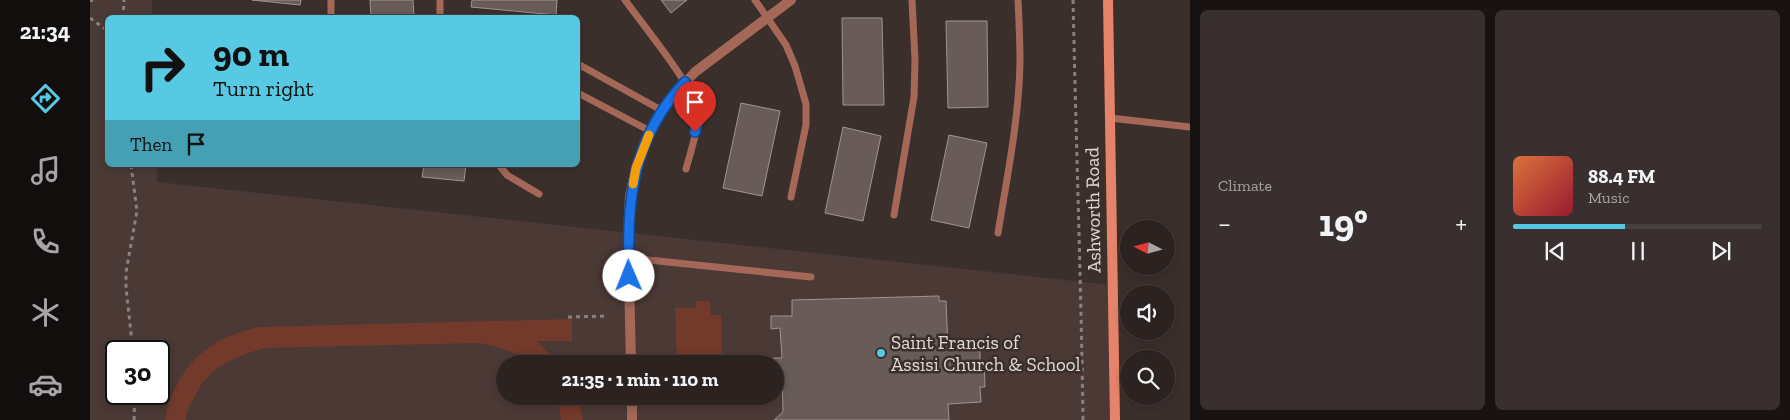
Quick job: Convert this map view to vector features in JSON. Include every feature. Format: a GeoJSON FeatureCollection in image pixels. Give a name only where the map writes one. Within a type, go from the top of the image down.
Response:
{"type":"FeatureCollection","features":[{"type":"Feature","properties":{"kind":"main road","name":"Ashworth Road"},"geometry":{"type":"LineString","coordinates":[[1108,0],[1115,420]]}},
{"type":"Feature","properties":{"kind":"street"},"geometry":{"type":"LineString","coordinates":[[631,355],[628,258],[630,196],[636,168],[650,131],[661,110],[685,82],[712,58],[791,0]]}},
{"type":"Feature","properties":{"kind":"street"},"geometry":{"type":"LineString","coordinates":[[632,405],[632,420]]}},
{"type":"Feature","properties":{"kind":"lane"},"geometry":{"type":"LineString","coordinates":[[330,0],[331,15]]}},
{"type":"Feature","properties":{"kind":"lane"},"geometry":{"type":"LineString","coordinates":[[440,0],[440,15]]}},
{"type":"Feature","properties":{"kind":"lane"},"geometry":{"type":"LineString","coordinates":[[625,0],[685,82],[699,113],[686,169]]}},
{"type":"Feature","properties":{"kind":"lane"},"geometry":{"type":"LineString","coordinates":[[756,0],[786,45],[795,66],[806,104],[806,124],[791,196]]}},
{"type":"Feature","properties":{"kind":"lane"},"geometry":{"type":"LineString","coordinates":[[894,215],[914,97],[912,0]]}},
{"type":"Feature","properties":{"kind":"lane"},"geometry":{"type":"LineString","coordinates":[[998,233],[1013,142],[1017,101],[1020,62],[1018,0]]}},
{"type":"Feature","properties":{"kind":"lane"},"geometry":{"type":"LineString","coordinates":[[580,65],[661,110]]}},
{"type":"Feature","properties":{"kind":"lane"},"geometry":{"type":"LineString","coordinates":[[580,94],[650,131]]}},
{"type":"Feature","properties":{"kind":"lane"},"geometry":{"type":"LineString","coordinates":[[1110,118],[1190,128]]}},
{"type":"Feature","properties":{"kind":"lane"},"geometry":{"type":"LineString","coordinates":[[500,167],[506,175],[539,194]]}},
{"type":"Feature","properties":{"kind":"lane"},"geometry":{"type":"LineString","coordinates":[[628,258],[811,278]]}},
{"type":"Feature","properties":{"kind":"path"},"geometry":{"type":"LineString","coordinates":[[123,15],[124,0]]}},
{"type":"Feature","properties":{"kind":"path"},"geometry":{"type":"LineString","coordinates":[[1073,0],[1081,271],[1083,420]]}},
{"type":"Feature","properties":{"kind":"path"},"geometry":{"type":"LineString","coordinates":[[90,18],[105,30]]}},
{"type":"Feature","properties":{"kind":"path"},"geometry":{"type":"LineString","coordinates":[[132,167],[137,211],[126,272],[132,340]]}},
{"type":"Feature","properties":{"kind":"path"},"geometry":{"type":"LineString","coordinates":[[568,317],[607,316]]}},
{"type":"Feature","properties":{"kind":"path"},"geometry":{"type":"LineString","coordinates":[[134,420],[135,405]]}},
{"type":"Feature","properties":{"kind":"shaded area"},"geometry":{"type":"Polygon","coordinates":[[[90,0],[152,0],[152,15],[105,15],[105,167],[157,167],[157,182],[1112,285],[1115,420],[90,420],[90,0]]]}},
{"type":"Feature","properties":{"kind":"shaded area"},"geometry":{"type":"Polygon","coordinates":[[[695,301],[710,301],[711,315],[721,315],[722,355],[677,355],[675,308],[696,308],[695,301]]]}},
{"type":"Feature","properties":{"kind":"shaded area"},"geometry":{"type":"Polygon","coordinates":[[[572,319],[572,341],[536,341],[551,355],[517,355],[500,348],[479,343],[264,348],[232,360],[214,371],[200,387],[188,409],[186,420],[165,420],[168,405],[170,405],[170,398],[180,378],[194,360],[211,346],[222,340],[258,327],[572,319]]]}},
{"type":"Feature","properties":{"kind":"shaded area"},"geometry":{"type":"Polygon","coordinates":[[[559,405],[580,405],[583,420],[561,420],[559,405]]]}},
{"type":"Feature","properties":{"kind":"building"},"geometry":{"type":"Polygon","coordinates":[[[252,0],[301,0],[300,5],[252,0]]]}},
{"type":"Feature","properties":{"kind":"building"},"geometry":{"type":"Polygon","coordinates":[[[370,0],[413,0],[414,15],[371,15],[370,0]]]}},
{"type":"Feature","properties":{"kind":"building"},"geometry":{"type":"Polygon","coordinates":[[[472,0],[557,0],[556,15],[471,7],[472,0]]]}},
{"type":"Feature","properties":{"kind":"building"},"geometry":{"type":"Polygon","coordinates":[[[661,0],[687,0],[671,13],[661,0]]]}},
{"type":"Feature","properties":{"kind":"building"},"geometry":{"type":"Polygon","coordinates":[[[842,18],[882,18],[884,105],[843,105],[842,18]]]}},
{"type":"Feature","properties":{"kind":"building"},"geometry":{"type":"Polygon","coordinates":[[[946,21],[987,21],[988,107],[948,108],[946,21]]]}},
{"type":"Feature","properties":{"kind":"building"},"geometry":{"type":"Polygon","coordinates":[[[741,103],[780,111],[762,196],[723,188],[741,103]]]}},
{"type":"Feature","properties":{"kind":"building"},"geometry":{"type":"Polygon","coordinates":[[[843,127],[881,136],[863,221],[825,213],[843,127]]]}},
{"type":"Feature","properties":{"kind":"building"},"geometry":{"type":"Polygon","coordinates":[[[949,135],[987,143],[969,228],[931,220],[949,135]]]}},
{"type":"Feature","properties":{"kind":"building"},"geometry":{"type":"Polygon","coordinates":[[[424,167],[466,167],[464,181],[422,177],[424,167]]]}},
{"type":"Feature","properties":{"kind":"building","name":"Saint Francis of Assisi Church & School"},"geometry":{"type":"Polygon","coordinates":[[[939,296],[939,301],[946,301],[948,348],[980,347],[980,362],[984,362],[985,387],[980,387],[981,402],[948,404],[949,420],[774,420],[783,412],[784,355],[782,355],[780,328],[771,329],[771,316],[792,316],[792,300],[939,296]]]}},
{"type":"Feature","properties":{"kind":"slow traffic"},"geometry":{"type":"LineString","coordinates":[[633,184],[636,168],[649,135]]}},
{"type":"Feature","properties":{"kind":"place","name":"Saint Francis of Assisi Church & School"},"geometry":{"type":"Point","coordinates":[881,353]}},
{"type":"Feature","properties":{"kind":"route"},"geometry":{"type":"LineString","coordinates":[[629,276],[628,233],[630,196],[636,168],[644,144],[661,110],[685,82],[699,113],[695,132]]}}]}
